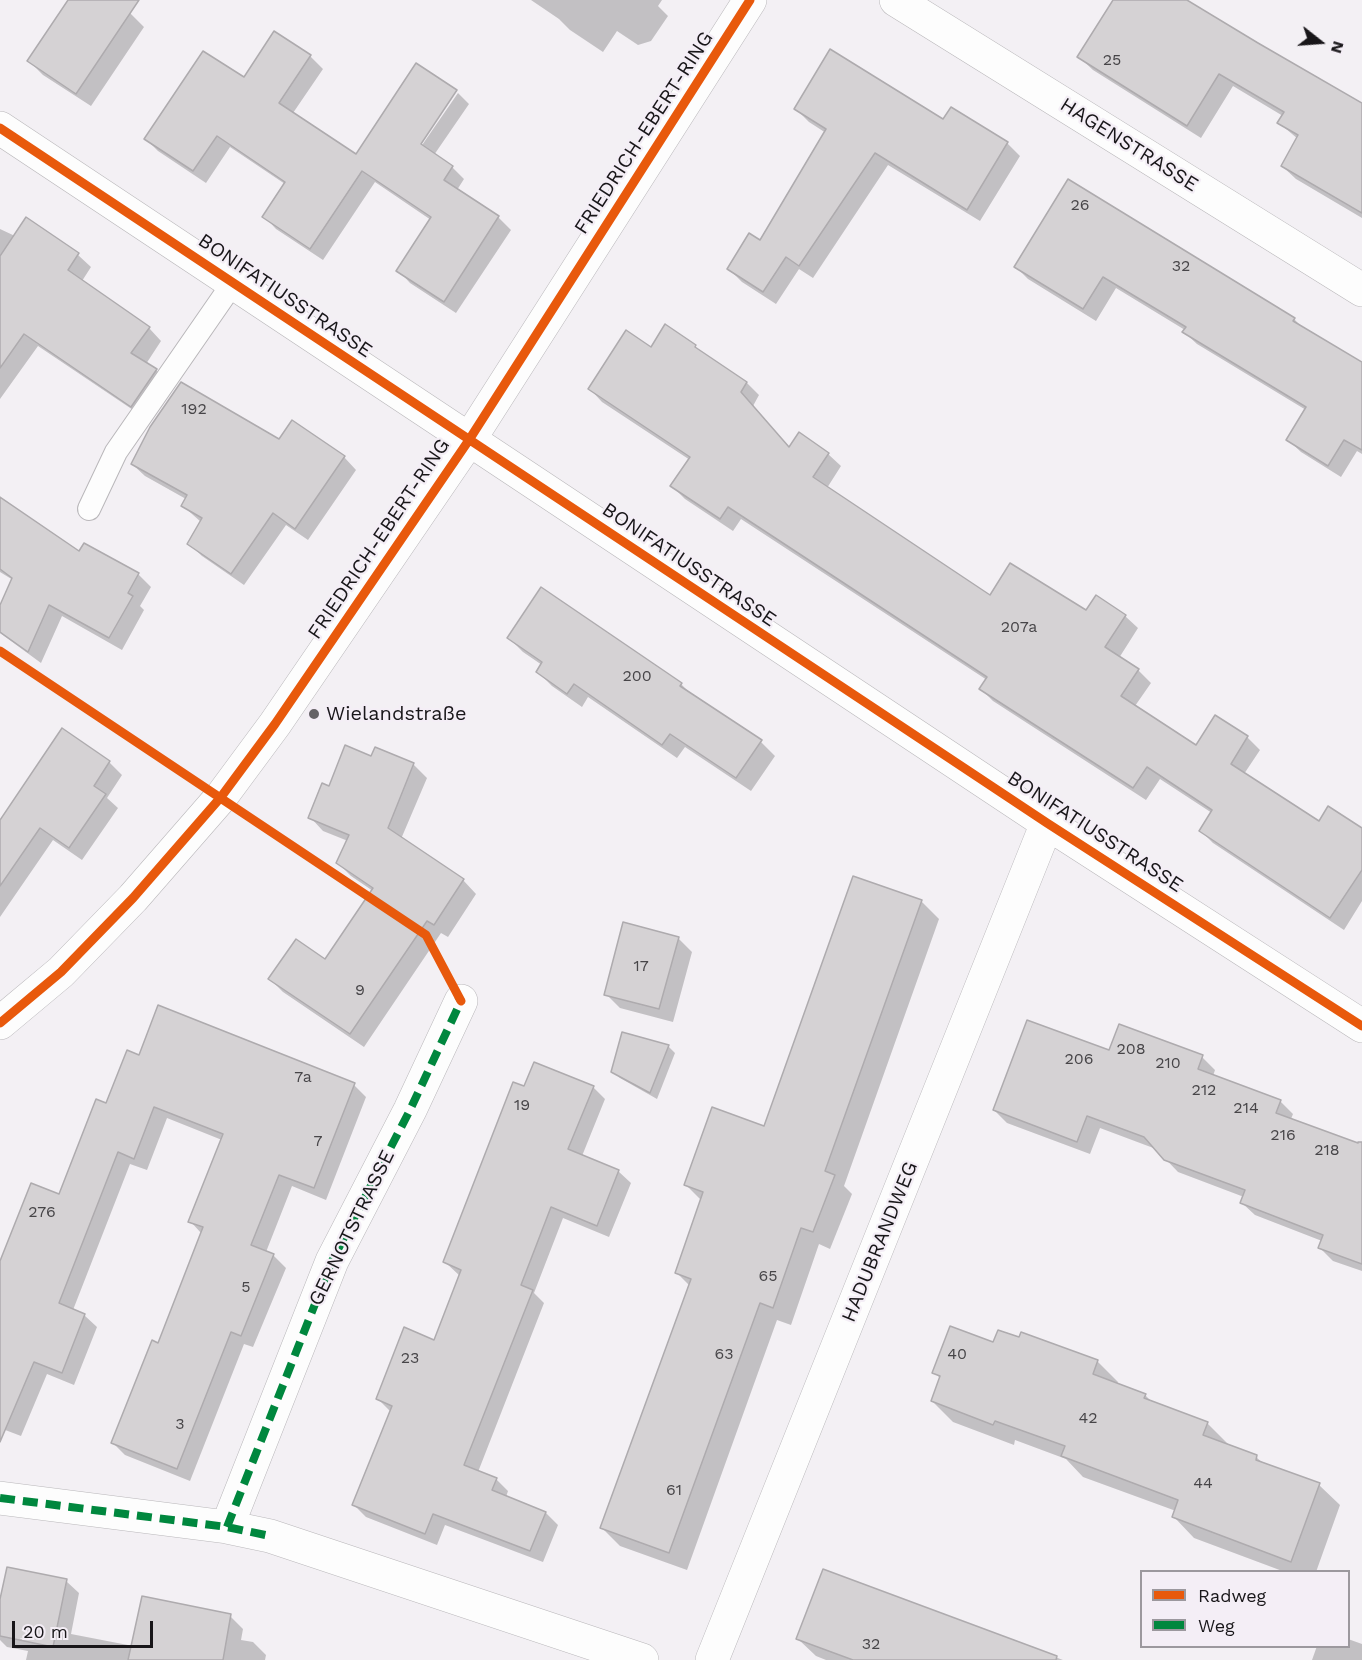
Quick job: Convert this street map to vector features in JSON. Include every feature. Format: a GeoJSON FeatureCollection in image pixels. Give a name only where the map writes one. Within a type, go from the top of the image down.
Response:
{"type":"FeatureCollection","features":[{"type":"Feature","properties":{"kind":"street","name":"FRIEDRICH-EBERT-RING"},"geometry":{"type":"LineString","coordinates":[[0,1023],[60,972],[133,898],[221,797],[291,701],[469,440],[750,0]]}},
{"type":"Feature","properties":{"kind":"street","name":"HAGENSTRASSE"},"geometry":{"type":"LineString","coordinates":[[896,0],[1362,291]]}},
{"type":"Feature","properties":{"kind":"street","name":"BONIFATIUSSTRASSE"},"geometry":{"type":"LineString","coordinates":[[0,128],[1047,823],[1360,1020]]}},
{"type":"Feature","properties":{"kind":"street","name":"HADUBRANDWEG"},"geometry":{"type":"LineString","coordinates":[[712,1660],[1047,823]]}},
{"type":"Feature","properties":{"kind":"street","name":"GERNOTSTRASSE"},"geometry":{"type":"LineString","coordinates":[[226,1527],[332,1261],[410,1110],[461,1000]]}},
{"type":"Feature","properties":{"kind":"street"},"geometry":{"type":"LineString","coordinates":[[0,1498],[226,1527],[270,1536],[642,1660]]}},
{"type":"Feature","properties":{"kind":"lane"},"geometry":{"type":"LineString","coordinates":[[89,509],[116,452],[233,283]]}},
{"type":"Feature","properties":{"kind":"building"},"geometry":{"type":"Polygon","coordinates":[[[68,0],[139,0],[76,94],[27,61],[68,0]]]}},
{"type":"Feature","properties":{"kind":"building"},"geometry":{"type":"Polygon","coordinates":[[[1113,0],[1187,0],[1362,103],[1362,213],[1281,166],[1298,135],[1277,123],[1284,112],[1219,74],[1187,126],[1077,57],[1113,0]]]}},
{"type":"Feature","properties":{"kind":"building"},"geometry":{"type":"Polygon","coordinates":[[[274,31],[311,55],[279,103],[356,154],[416,63],[457,90],[421,144],[453,166],[444,180],[499,216],[444,302],[396,271],[431,217],[362,171],[310,249],[262,217],[285,182],[217,136],[193,171],[144,139],[203,51],[244,77],[274,31]]]}},
{"type":"Feature","properties":{"kind":"building"},"geometry":{"type":"Polygon","coordinates":[[[830,49],[943,119],[951,107],[1008,142],[967,210],[875,153],[799,266],[786,257],[763,292],[727,269],[749,233],[760,240],[826,129],[794,109],[830,49]]]}},
{"type":"Feature","properties":{"kind":"building"},"geometry":{"type":"Polygon","coordinates":[[[1068,179],[1295,318],[1293,321],[1362,362],[1362,450],[1344,440],[1328,466],[1286,440],[1306,407],[1182,332],[1186,327],[1103,277],[1083,309],[1014,267],[1068,179]]]}},
{"type":"Feature","properties":{"kind":"building"},"geometry":{"type":"Polygon","coordinates":[[[26,217],[79,253],[68,270],[150,327],[131,353],[157,369],[131,407],[24,334],[0,368],[0,256],[26,217]]]}},
{"type":"Feature","properties":{"kind":"building"},"geometry":{"type":"Polygon","coordinates":[[[665,324],[747,382],[741,392],[789,447],[799,432],[829,453],[813,477],[990,595],[1010,563],[1086,610],[1096,595],[1126,615],[1105,647],[1139,669],[1121,696],[1196,745],[1215,715],[1248,736],[1231,764],[1319,821],[1328,806],[1362,828],[1362,870],[1330,918],[1199,831],[1212,810],[1147,767],[1133,788],[979,689],[987,677],[728,507],[720,519],[670,486],[690,457],[588,389],[626,330],[651,347],[665,324]]]}},
{"type":"Feature","properties":{"kind":"building"},"geometry":{"type":"Polygon","coordinates":[[[181,382],[279,439],[292,420],[345,456],[295,529],[273,513],[231,574],[187,544],[202,518],[181,506],[187,495],[131,464],[150,427],[181,382]]]}},
{"type":"Feature","properties":{"kind":"building"},"geometry":{"type":"Polygon","coordinates":[[[0,497],[79,551],[84,543],[139,573],[128,593],[133,596],[109,638],[49,605],[28,652],[0,632],[0,605],[12,578],[0,569],[0,497]]]}},
{"type":"Feature","properties":{"kind":"building"},"geometry":{"type":"Polygon","coordinates":[[[541,587],[682,683],[680,686],[762,740],[736,778],[670,734],[662,745],[574,684],[567,694],[536,672],[542,662],[507,638],[541,587]]]}},
{"type":"Feature","properties":{"kind":"building"},"geometry":{"type":"Polygon","coordinates":[[[62,728],[110,761],[94,786],[106,794],[69,848],[40,828],[0,886],[0,820],[62,728]]]}},
{"type":"Feature","properties":{"kind":"building"},"geometry":{"type":"Polygon","coordinates":[[[345,745],[371,756],[375,747],[414,763],[388,828],[464,879],[434,925],[427,921],[350,1034],[268,979],[296,939],[325,959],[373,888],[336,863],[349,835],[308,818],[322,783],[329,786],[345,745]]]}},
{"type":"Feature","properties":{"kind":"building"},"geometry":{"type":"Polygon","coordinates":[[[853,876],[922,900],[825,1171],[835,1175],[813,1232],[801,1228],[773,1308],[760,1303],[669,1553],[600,1528],[691,1279],[675,1273],[703,1192],[684,1185],[712,1107],[764,1126],[853,876]]]}},
{"type":"Feature","properties":{"kind":"building"},"geometry":{"type":"Polygon","coordinates":[[[623,922],[679,937],[659,1009],[604,995],[623,922]]]}},
{"type":"Feature","properties":{"kind":"building"},"geometry":{"type":"Polygon","coordinates":[[[158,1005],[355,1083],[314,1188],[279,1175],[251,1245],[274,1254],[241,1336],[231,1332],[177,1469],[111,1443],[152,1340],[158,1343],[203,1227],[188,1222],[223,1134],[154,1107],[134,1159],[118,1152],[59,1303],[85,1314],[62,1373],[34,1362],[0,1442],[0,1261],[31,1183],[59,1194],[96,1099],[106,1103],[127,1050],[139,1055],[158,1005]]]}},
{"type":"Feature","properties":{"kind":"building"},"geometry":{"type":"Polygon","coordinates":[[[1027,1020],[1109,1050],[1119,1024],[1203,1055],[1198,1069],[1281,1100],[1276,1113],[1358,1143],[1362,1142],[1362,1264],[1318,1248],[1323,1235],[1240,1203],[1245,1190],[1164,1160],[1144,1137],[1087,1116],[1077,1142],[993,1110],[1027,1020]]]}},
{"type":"Feature","properties":{"kind":"building"},"geometry":{"type":"Polygon","coordinates":[[[622,1032],[669,1045],[650,1093],[611,1072],[622,1032]]]}},
{"type":"Feature","properties":{"kind":"building"},"geometry":{"type":"Polygon","coordinates":[[[534,1062],[594,1086],[568,1149],[619,1170],[597,1226],[551,1207],[521,1285],[533,1290],[464,1465],[497,1478],[492,1490],[546,1512],[530,1551],[433,1514],[425,1534],[352,1505],[392,1406],[376,1399],[404,1327],[434,1340],[461,1270],[443,1262],[513,1082],[524,1086],[534,1062]]]}},
{"type":"Feature","properties":{"kind":"building"},"geometry":{"type":"Polygon","coordinates":[[[950,1326],[993,1342],[998,1330],[1019,1337],[1021,1332],[1098,1360],[1093,1374],[1146,1394],[1144,1398],[1208,1422],[1203,1435],[1257,1455],[1256,1460],[1320,1483],[1291,1562],[1172,1517],[1178,1500],[1061,1456],[1065,1446],[995,1421],[993,1425],[931,1401],[940,1376],[932,1373],[950,1326]]]}},
{"type":"Feature","properties":{"kind":"building"},"geometry":{"type":"Polygon","coordinates":[[[7,1567],[67,1579],[53,1647],[0,1636],[0,1599],[7,1567]]]}},
{"type":"Feature","properties":{"kind":"building"},"geometry":{"type":"Polygon","coordinates":[[[823,1569],[1057,1656],[1056,1660],[853,1660],[796,1639],[823,1569]]]}},
{"type":"Feature","properties":{"kind":"building"},"geometry":{"type":"Polygon","coordinates":[[[142,1596],[231,1614],[223,1660],[128,1660],[142,1596]]]}},
{"type":"Feature","properties":{"kind":"marked path"},"geometry":{"type":"LineString","coordinates":[[227,1527],[332,1261],[410,1110],[461,1001],[458,996]]}},
{"type":"Feature","properties":{"kind":"marked path"},"geometry":{"type":"LineString","coordinates":[[0,1498],[227,1527],[270,1536]]}},
{"type":"Feature","properties":{"kind":"cycle path"},"geometry":{"type":"LineString","coordinates":[[0,1023],[61,972],[133,898],[221,797],[275,724],[469,440],[750,0]]}},
{"type":"Feature","properties":{"kind":"cycle path"},"geometry":{"type":"LineString","coordinates":[[0,128],[1047,823],[1362,1026]]}},
{"type":"Feature","properties":{"kind":"cycle path"},"geometry":{"type":"LineString","coordinates":[[0,651],[426,935],[461,1001]]}},
{"type":"Feature","properties":{"kind":"place","name":"Wielandstraße"},"geometry":{"type":"Point","coordinates":[314,714]}}]}
